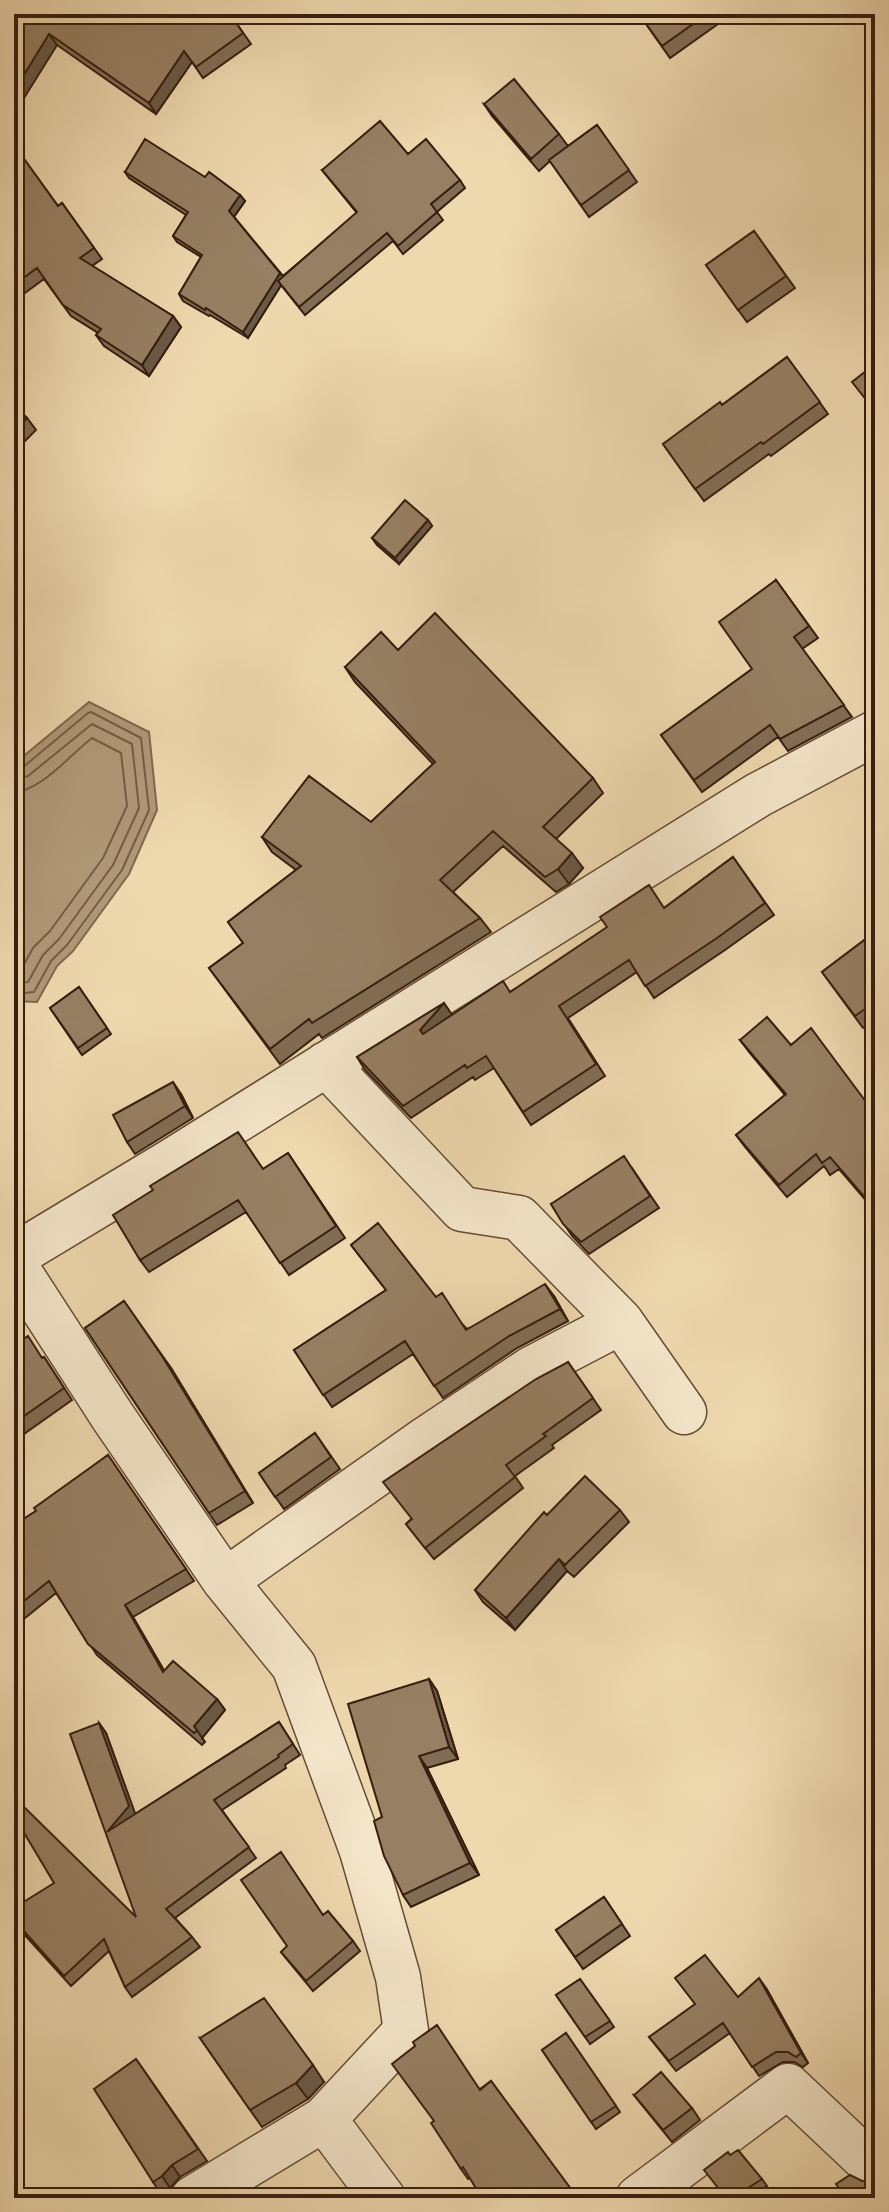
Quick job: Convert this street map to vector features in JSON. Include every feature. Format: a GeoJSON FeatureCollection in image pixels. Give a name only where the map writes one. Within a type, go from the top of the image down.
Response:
{"type":"FeatureCollection","features":[{"type":"Feature","properties":{"kind":"street"},"geometry":{"type":"LineString","coordinates":[[14,1256],[758,795],[875,733]]}},
{"type":"Feature","properties":{"kind":"street"},"geometry":{"type":"LineString","coordinates":[[326,1064],[462,1209],[519,1218],[621,1322],[684,1412]]}},
{"type":"Feature","properties":{"kind":"street"},"geometry":{"type":"LineString","coordinates":[[14,1264],[225,1581],[294,1666],[362,1851],[398,1977],[406,2031],[324,2119],[193,2198]]}},
{"type":"Feature","properties":{"kind":"street"},"geometry":{"type":"LineString","coordinates":[[225,1581],[531,1369],[621,1322]]}},
{"type":"Feature","properties":{"kind":"street"},"geometry":{"type":"LineString","coordinates":[[638,2198],[788,2086],[875,2168]]}},
{"type":"Feature","properties":{"kind":"street"},"geometry":{"type":"LineString","coordinates":[[324,2119],[383,2198]]}},
{"type":"Feature","properties":{"kind":"water"},"geometry":{"type":"Polygon","coordinates":[[[89,702],[149,732],[157,810],[129,874],[73,951],[57,966],[37,1002],[14,1001],[14,764],[89,702]]]}},
{"type":"Feature","properties":{"kind":"building"},"geometry":{"type":"Polygon","coordinates":[[[14,14],[230,14],[243,33],[196,67],[184,51],[149,103],[49,34],[14,91],[14,14]]]}},
{"type":"Feature","properties":{"kind":"building"},"geometry":{"type":"Polygon","coordinates":[[[639,14],[707,14],[662,46],[639,14]]]}},
{"type":"Feature","properties":{"kind":"building"},"geometry":{"type":"Polygon","coordinates":[[[514,79],[559,134],[531,159],[484,104],[514,79]]]}},
{"type":"Feature","properties":{"kind":"building"},"geometry":{"type":"Polygon","coordinates":[[[380,121],[408,154],[426,139],[460,180],[431,204],[437,212],[398,246],[387,233],[299,307],[278,281],[357,212],[322,170],[380,121]]]}},
{"type":"Feature","properties":{"kind":"building"},"geometry":{"type":"Polygon","coordinates":[[[597,125],[629,170],[581,205],[549,160],[597,125]]]}},
{"type":"Feature","properties":{"kind":"building"},"geometry":{"type":"Polygon","coordinates":[[[145,139],[205,177],[209,172],[240,195],[229,211],[280,273],[243,332],[179,294],[202,255],[173,236],[188,212],[125,172],[145,139]]]}},
{"type":"Feature","properties":{"kind":"building"},"geometry":{"type":"Polygon","coordinates":[[[14,145],[58,206],[62,203],[94,248],[80,258],[173,316],[142,365],[96,335],[101,329],[63,305],[37,268],[14,285],[14,145]]]}},
{"type":"Feature","properties":{"kind":"building"},"geometry":{"type":"Polygon","coordinates":[[[754,231],[786,276],[738,310],[706,265],[754,231]]]}},
{"type":"Feature","properties":{"kind":"building"},"geometry":{"type":"Polygon","coordinates":[[[787,357],[820,402],[695,489],[663,444],[787,357]]]}},
{"type":"Feature","properties":{"kind":"building"},"geometry":{"type":"Polygon","coordinates":[[[875,364],[875,411],[852,382],[875,364]]]}},
{"type":"Feature","properties":{"kind":"building"},"geometry":{"type":"Polygon","coordinates":[[[14,405],[27,418],[14,432],[14,405]]]}},
{"type":"Feature","properties":{"kind":"building"},"geometry":{"type":"Polygon","coordinates":[[[405,500],[428,520],[395,558],[372,538],[405,500]]]}},
{"type":"Feature","properties":{"kind":"building"},"geometry":{"type":"Polygon","coordinates":[[[776,580],[809,626],[794,637],[844,705],[780,739],[770,725],[694,780],[661,735],[752,669],[719,622],[776,580]]]}},
{"type":"Feature","properties":{"kind":"building"},"geometry":{"type":"Polygon","coordinates":[[[435,613],[593,778],[543,827],[572,853],[558,869],[545,877],[493,831],[440,880],[480,918],[312,1023],[309,1019],[270,1049],[209,968],[243,943],[228,922],[301,866],[262,837],[309,776],[371,822],[435,762],[345,667],[381,632],[398,650],[435,613]]]}},
{"type":"Feature","properties":{"kind":"building"},"geometry":{"type":"Polygon","coordinates":[[[733,857],[765,903],[645,986],[629,960],[559,1006],[596,1064],[523,1112],[486,1056],[467,1068],[465,1065],[403,1106],[357,1057],[444,1003],[420,1030],[423,1034],[503,981],[510,992],[607,927],[600,917],[649,885],[664,908],[733,857]]]}},
{"type":"Feature","properties":{"kind":"building"},"geometry":{"type":"Polygon","coordinates":[[[875,932],[875,1002],[855,1016],[822,972],[875,932]]]}},
{"type":"Feature","properties":{"kind":"building"},"geometry":{"type":"Polygon","coordinates":[[[79,987],[107,1028],[78,1048],[50,1008],[79,987]]]}},
{"type":"Feature","properties":{"kind":"building"},"geometry":{"type":"Polygon","coordinates":[[[767,1017],[791,1045],[811,1028],[875,1114],[875,1209],[830,1157],[822,1163],[816,1154],[779,1185],[736,1135],[786,1094],[740,1040],[767,1017]]]}},
{"type":"Feature","properties":{"kind":"building"},"geometry":{"type":"Polygon","coordinates":[[[173,1082],[185,1106],[127,1142],[113,1115],[173,1082]]]}},
{"type":"Feature","properties":{"kind":"building"},"geometry":{"type":"Polygon","coordinates":[[[238,1132],[263,1169],[288,1153],[336,1226],[280,1263],[238,1200],[140,1260],[113,1215],[153,1190],[150,1186],[238,1132]]]}},
{"type":"Feature","properties":{"kind":"building"},"geometry":{"type":"Polygon","coordinates":[[[624,1156],[650,1196],[581,1242],[563,1224],[551,1204],[624,1156]]]}},
{"type":"Feature","properties":{"kind":"building"},"geometry":{"type":"Polygon","coordinates":[[[378,1223],[436,1297],[442,1293],[466,1330],[545,1284],[560,1309],[509,1336],[434,1386],[405,1341],[323,1395],[294,1350],[386,1290],[351,1245],[378,1223]]]}},
{"type":"Feature","properties":{"kind":"building"},"geometry":{"type":"Polygon","coordinates":[[[124,1301],[162,1356],[245,1491],[209,1513],[85,1328],[124,1301]]]}},
{"type":"Feature","properties":{"kind":"building"},"geometry":{"type":"Polygon","coordinates":[[[28,1336],[64,1388],[14,1423],[14,1346],[28,1336]]]}},
{"type":"Feature","properties":{"kind":"building"},"geometry":{"type":"Polygon","coordinates":[[[568,1362],[593,1398],[506,1465],[515,1477],[425,1548],[406,1524],[412,1519],[383,1482],[536,1379],[568,1362]]]}},
{"type":"Feature","properties":{"kind":"building"},"geometry":{"type":"Polygon","coordinates":[[[315,1433],[331,1457],[275,1497],[259,1473],[315,1433]]]}},
{"type":"Feature","properties":{"kind":"building"},"geometry":{"type":"Polygon","coordinates":[[[108,1455],[186,1569],[125,1605],[163,1672],[173,1661],[217,1699],[194,1726],[197,1731],[194,1733],[88,1644],[49,1581],[14,1609],[14,1525],[108,1455]]]}},
{"type":"Feature","properties":{"kind":"building"},"geometry":{"type":"Polygon","coordinates":[[[585,1476],[620,1510],[565,1565],[559,1559],[506,1618],[475,1590],[544,1512],[547,1515],[585,1476]]]}},
{"type":"Feature","properties":{"kind":"building"},"geometry":{"type":"Polygon","coordinates":[[[429,1679],[449,1747],[419,1756],[470,1863],[403,1895],[384,1856],[374,1821],[382,1817],[348,1704],[429,1679]]]}},
{"type":"Feature","properties":{"kind":"building"},"geometry":{"type":"Polygon","coordinates":[[[279,1722],[293,1744],[279,1757],[214,1800],[249,1847],[166,1909],[192,1937],[125,1987],[104,1939],[64,1976],[14,1920],[14,1908],[54,1883],[14,1816],[14,1804],[18,1801],[136,1917],[70,1734],[99,1723],[129,1806],[107,1832],[279,1722]]]}},
{"type":"Feature","properties":{"kind":"building"},"geometry":{"type":"Polygon","coordinates":[[[281,1852],[323,1915],[328,1911],[353,1941],[306,1981],[281,1952],[287,1946],[241,1880],[281,1852]]]}},
{"type":"Feature","properties":{"kind":"building"},"geometry":{"type":"Polygon","coordinates":[[[604,1897],[622,1924],[575,1957],[556,1930],[604,1897]]]}},
{"type":"Feature","properties":{"kind":"building"},"geometry":{"type":"Polygon","coordinates":[[[705,1955],[738,1997],[759,1978],[801,2053],[796,2057],[788,2052],[776,2052],[752,2067],[723,2023],[669,2061],[649,2037],[695,2004],[675,1978],[705,1955]]]}},
{"type":"Feature","properties":{"kind":"building"},"geometry":{"type":"Polygon","coordinates":[[[580,1979],[610,2021],[585,2037],[556,1995],[580,1979]]]}},
{"type":"Feature","properties":{"kind":"building"},"geometry":{"type":"Polygon","coordinates":[[[264,1998],[313,2065],[296,2083],[250,2110],[200,2038],[264,1998]]]}},
{"type":"Feature","properties":{"kind":"building"},"geometry":{"type":"Polygon","coordinates":[[[437,2025],[480,2090],[491,2081],[571,2189],[556,2198],[482,2198],[431,2123],[434,2121],[392,2064],[415,2046],[413,2042],[437,2025]]]}},
{"type":"Feature","properties":{"kind":"building"},"geometry":{"type":"Polygon","coordinates":[[[566,2033],[616,2106],[591,2122],[542,2050],[566,2033]]]}},
{"type":"Feature","properties":{"kind":"building"},"geometry":{"type":"Polygon","coordinates":[[[136,2059],[198,2149],[172,2165],[153,2182],[94,2089],[136,2059]]]}},
{"type":"Feature","properties":{"kind":"building"},"geometry":{"type":"Polygon","coordinates":[[[661,2072],[692,2108],[663,2130],[634,2095],[661,2072]]]}},
{"type":"Feature","properties":{"kind":"building"},"geometry":{"type":"Polygon","coordinates":[[[738,2150],[762,2179],[732,2198],[726,2198],[704,2170],[728,2152],[730,2155],[738,2150]]]}},
{"type":"Feature","properties":{"kind":"building"},"geometry":{"type":"Polygon","coordinates":[[[850,2175],[862,2181],[875,2180],[875,2198],[832,2198],[841,2191],[836,2184],[850,2175]]]}}]}
